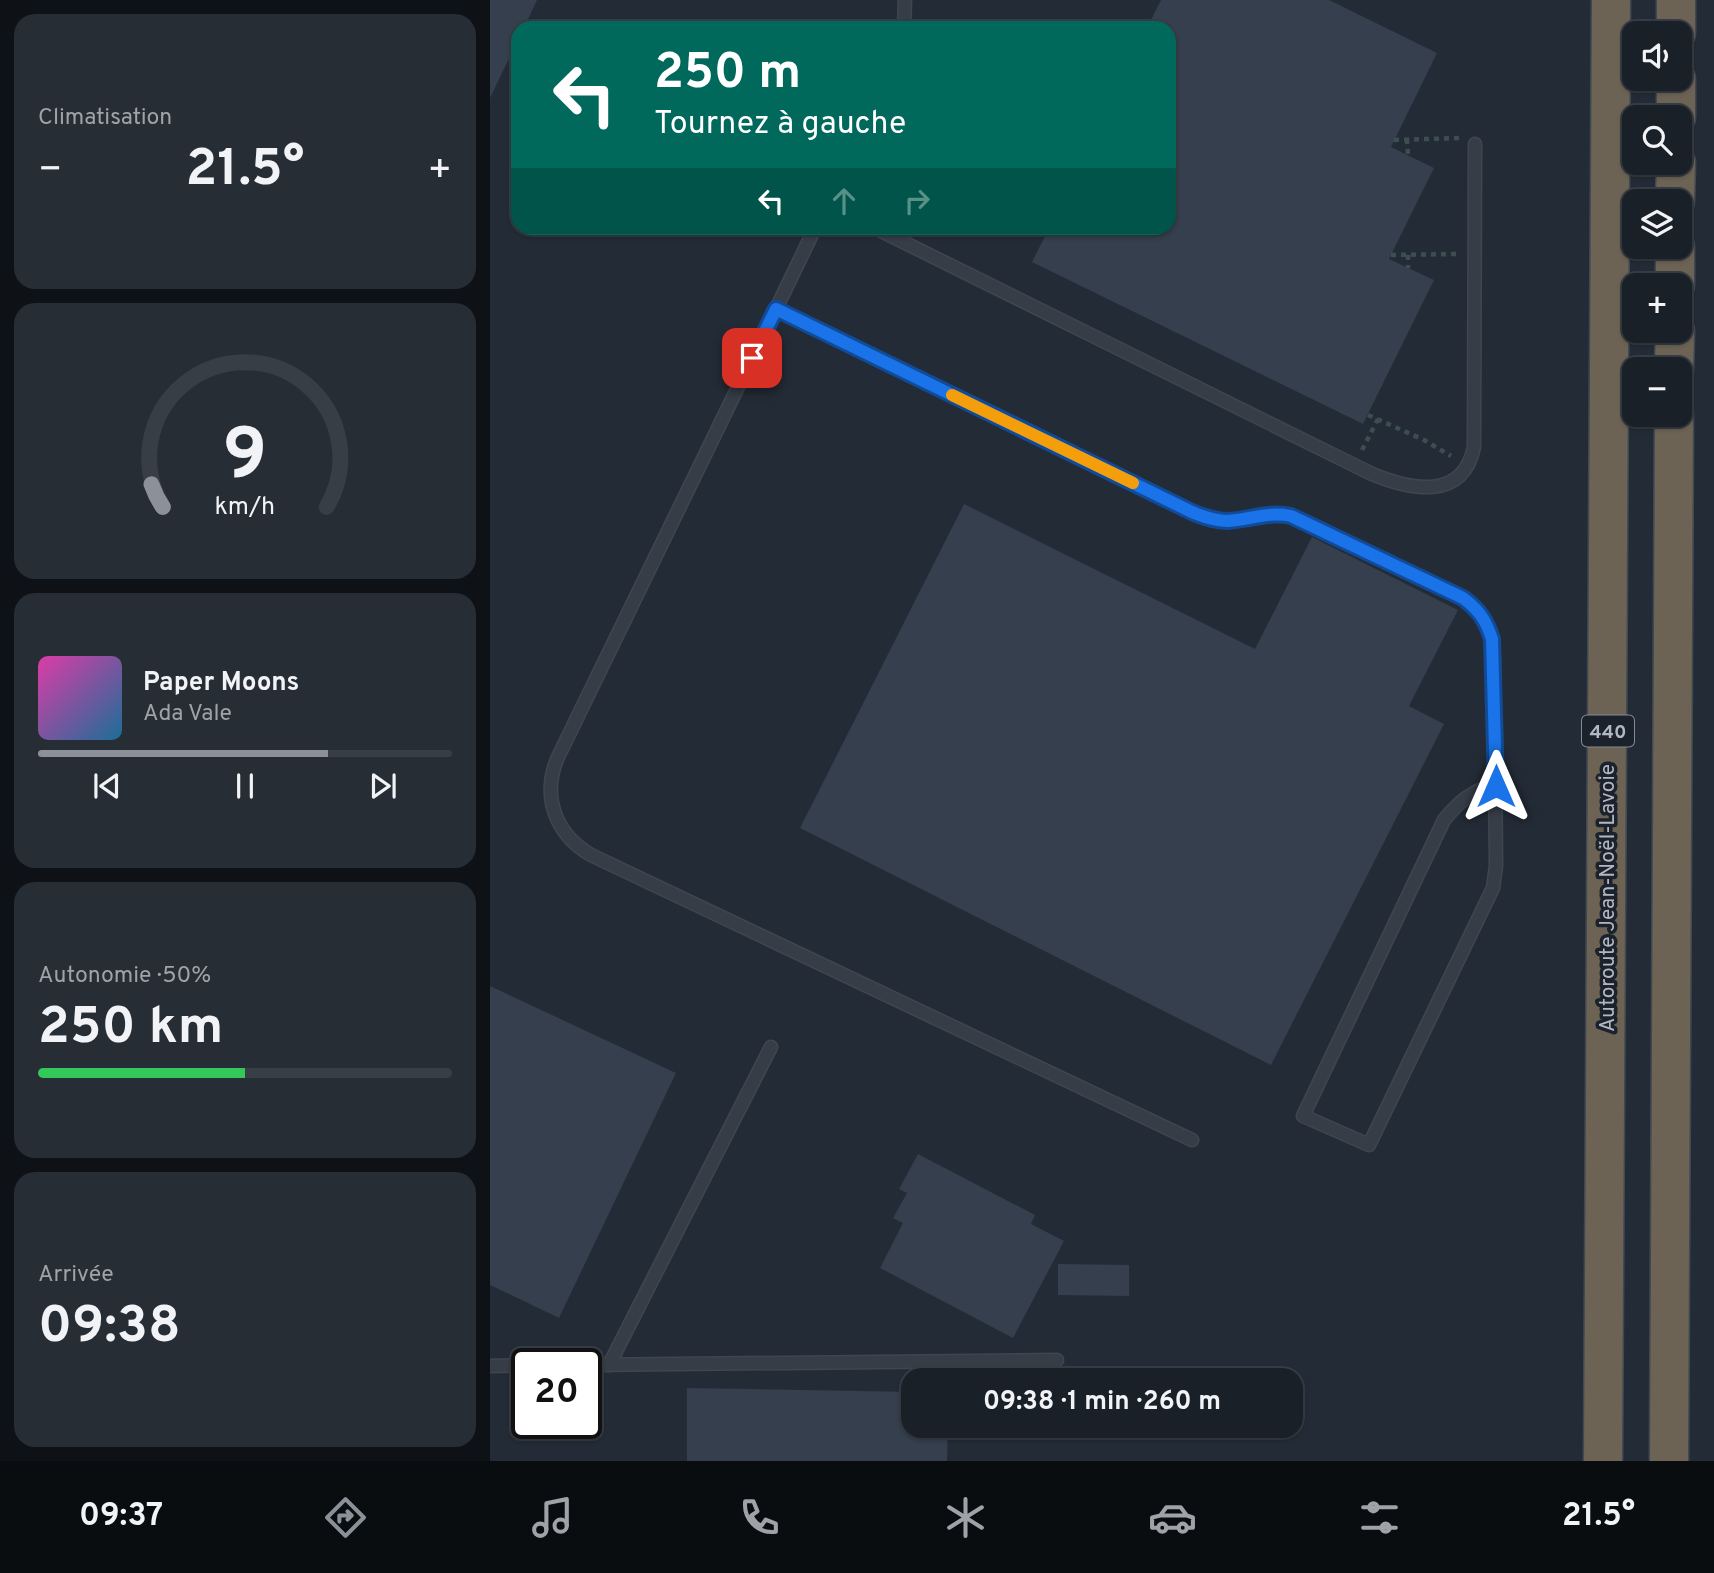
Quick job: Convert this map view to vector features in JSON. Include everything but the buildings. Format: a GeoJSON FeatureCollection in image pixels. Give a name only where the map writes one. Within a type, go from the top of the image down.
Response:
{"type":"FeatureCollection","features":[{"type":"Feature","properties":{"kind":"highway","name":"Autoroute Jean-Noël-Lavoie"},"geometry":{"type":"LineString","coordinates":[[1603,1461],[1611,0]]}},
{"type":"Feature","properties":{"kind":"highway"},"geometry":{"type":"LineString","coordinates":[[1676,0],[1676,21]]}},
{"type":"Feature","properties":{"kind":"highway"},"geometry":{"type":"LineString","coordinates":[[1669,1461],[1674,427]]}},
{"type":"Feature","properties":{"kind":"lane"},"geometry":{"type":"LineString","coordinates":[[904,21],[905,0]]}},
{"type":"Feature","properties":{"kind":"lane"},"geometry":{"type":"LineString","coordinates":[[889,235],[1393,483],[1437,486],[1459,478],[1469,466],[1475,447],[1475,144]]}},
{"type":"Feature","properties":{"kind":"lane"},"geometry":{"type":"LineString","coordinates":[[812,235],[558,757],[550,787],[556,818],[567,836],[591,855],[1192,1140]]}},
{"type":"Feature","properties":{"kind":"lane"},"geometry":{"type":"LineString","coordinates":[[776,309],[1194,513],[1226,521],[1279,513],[1291,516],[1463,598],[1477,609],[1486,622],[1492,639],[1496,786],[1496,866],[1493,888],[1369,1146],[1303,1116],[1444,820],[1470,795],[1496,786]]}},
{"type":"Feature","properties":{"kind":"lane"},"geometry":{"type":"LineString","coordinates":[[609,1364],[771,1047]]}},
{"type":"Feature","properties":{"kind":"lane"},"geometry":{"type":"LineString","coordinates":[[602,1364],[1057,1360]]}},
{"type":"Feature","properties":{"kind":"lane"},"geometry":{"type":"LineString","coordinates":[[490,1366],[511,1365]]}},
{"type":"Feature","properties":{"kind":"path"},"geometry":{"type":"LineString","coordinates":[[1407,139],[1408,155]]}},
{"type":"Feature","properties":{"kind":"path"},"geometry":{"type":"LineString","coordinates":[[1394,141],[1439,139]]}},
{"type":"Feature","properties":{"kind":"path"},"geometry":{"type":"LineString","coordinates":[[1391,255],[1438,254]]}},
{"type":"Feature","properties":{"kind":"path"},"geometry":{"type":"LineString","coordinates":[[1408,255],[1408,268]]}},
{"type":"Feature","properties":{"kind":"path"},"geometry":{"type":"LineString","coordinates":[[1367,415],[1424,440],[1469,466]]}},
{"type":"Feature","properties":{"kind":"path"},"geometry":{"type":"LineString","coordinates":[[1371,432],[1378,419]]}},
{"type":"Feature","properties":{"kind":"slow traffic"},"geometry":{"type":"LineString","coordinates":[[952,395],[1133,483]]}},
{"type":"Feature","properties":{"kind":"route"},"geometry":{"type":"LineString","coordinates":[[752,358],[776,309],[1194,513],[1226,521],[1279,513],[1291,516],[1463,598],[1477,609],[1486,622],[1492,639],[1496,786]]}}]}
